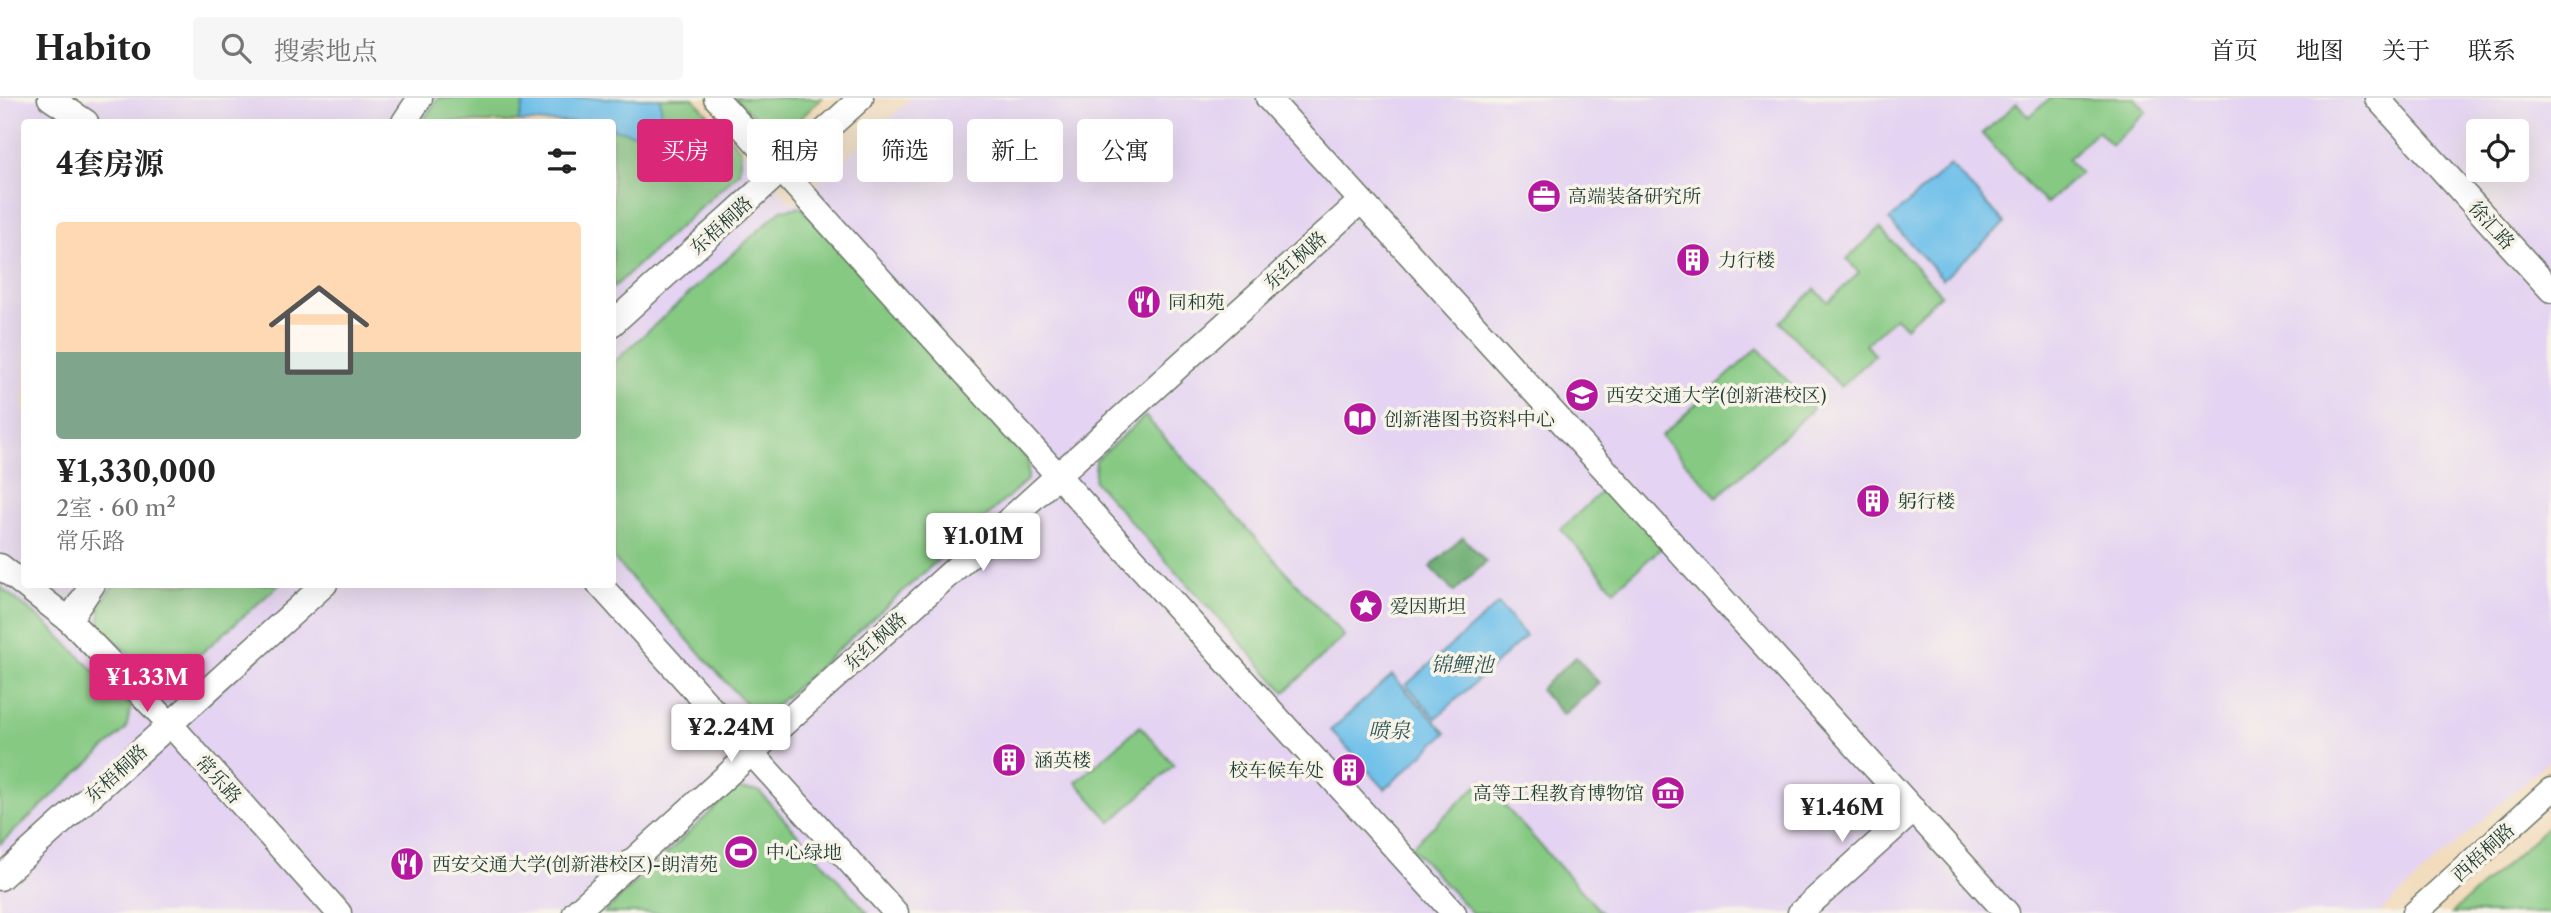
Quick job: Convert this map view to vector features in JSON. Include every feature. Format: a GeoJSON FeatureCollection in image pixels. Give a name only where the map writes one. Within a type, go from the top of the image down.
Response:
{"type":"FeatureCollection","features":[{"type":"Feature","properties":{"kind":"street"},"geometry":{"type":"LineString","coordinates":[[50,98],[82,119]]}},
{"type":"Feature","properties":{"kind":"street"},"geometry":{"type":"LineString","coordinates":[[406,119],[420,98]]}},
{"type":"Feature","properties":{"kind":"street"},"geometry":{"type":"LineString","coordinates":[[716,98],[747,131]]}},
{"type":"Feature","properties":{"kind":"street","name":"东梧桐路"},"geometry":{"type":"LineString","coordinates":[[838,119],[861,98]]}},
{"type":"Feature","properties":{"kind":"street"},"geometry":{"type":"LineString","coordinates":[[1268,98],[2007,913]]}},
{"type":"Feature","properties":{"kind":"street","name":"徐汇路"},"geometry":{"type":"LineString","coordinates":[[2377,98],[2551,290]]}},
{"type":"Feature","properties":{"kind":"street","name":"东梧桐路"},"geometry":{"type":"LineString","coordinates":[[616,320],[768,182]]}},
{"type":"Feature","properties":{"kind":"street"},"geometry":{"type":"LineString","coordinates":[[794,182],[1454,913]]}},
{"type":"Feature","properties":{"kind":"street","name":"东红枫路"},"geometry":{"type":"LineString","coordinates":[[575,913],[1361,201]]}},
{"type":"Feature","properties":{"kind":"street","name":"常乐路"},"geometry":{"type":"LineString","coordinates":[[0,566],[21,582]]}},
{"type":"Feature","properties":{"kind":"street","name":"常乐路"},"geometry":{"type":"LineString","coordinates":[[28,588],[69,620],[170,724],[339,913]]}},
{"type":"Feature","properties":{"kind":"street"},"geometry":{"type":"LineString","coordinates":[[69,620],[90,588]]}},
{"type":"Feature","properties":{"kind":"street","name":"东梧桐路"},"geometry":{"type":"LineString","coordinates":[[0,878],[321,588]]}},
{"type":"Feature","properties":{"kind":"street"},"geometry":{"type":"LineString","coordinates":[[603,588],[896,913]]}},
{"type":"Feature","properties":{"kind":"street","name":"西梧桐路"},"geometry":{"type":"LineString","coordinates":[[2415,913],[2551,790]]}},
{"type":"Feature","properties":{"kind":"street"},"geometry":{"type":"LineString","coordinates":[[1800,913],[1914,810]]}},
{"type":"Feature","properties":{"kind":"shaded area","name":"西安交通大学(创新港校区)"},"geometry":{"type":"Polygon","coordinates":[[[0,98],[693,98],[713,119],[637,119],[637,182],[733,182],[733,141],[747,156],[747,182],[772,182],[793,205],[819,182],[843,182],[843,160],[857,147],[857,182],[953,182],[953,119],[889,119],[912,98],[2551,98],[2551,758],[2379,913],[0,913],[0,98]]]}},
{"type":"Feature","properties":{"kind":"green space"},"geometry":{"type":"Polygon","coordinates":[[[438,98],[693,98],[712,119],[637,119],[637,182],[728,182],[616,285],[616,119],[424,119],[438,98]]]}},
{"type":"Feature","properties":{"kind":"green space"},"geometry":{"type":"Polygon","coordinates":[[[735,98],[822,98],[800,119],[757,119],[735,98]]]}},
{"type":"Feature","properties":{"kind":"green space"},"geometry":{"type":"Polygon","coordinates":[[[2050,98],[2135,98],[2147,112],[2111,145],[2098,131],[2068,159],[2080,173],[2046,204],[1982,134],[2017,103],[2029,117],[2050,98]]]}},
{"type":"Feature","properties":{"kind":"green space"},"geometry":{"type":"Polygon","coordinates":[[[733,141],[741,150],[739,172],[733,178],[733,141]]]}},
{"type":"Feature","properties":{"kind":"green space"},"geometry":{"type":"Polygon","coordinates":[[[801,207],[1028,460],[1028,479],[772,709],[748,706],[616,561],[616,360],[781,210],[801,207]]]}},
{"type":"Feature","properties":{"kind":"green space"},"geometry":{"type":"Polygon","coordinates":[[[1880,228],[1941,294],[1906,327],[1895,317],[1866,344],[1875,355],[1841,387],[1780,322],[1815,289],[1828,302],[1859,273],[1847,259],[1880,228]]]}},
{"type":"Feature","properties":{"kind":"green space"},"geometry":{"type":"Polygon","coordinates":[[[1758,348],[1813,409],[1717,497],[1661,436],[1758,348]]]}},
{"type":"Feature","properties":{"kind":"green space"},"geometry":{"type":"Polygon","coordinates":[[[1145,416],[1344,636],[1285,692],[1094,481],[1096,460],[1145,416]]]}},
{"type":"Feature","properties":{"kind":"green space"},"geometry":{"type":"Polygon","coordinates":[[[1612,482],[1667,543],[1614,590],[1561,529],[1612,482]]]}},
{"type":"Feature","properties":{"kind":"green space"},"geometry":{"type":"Polygon","coordinates":[[[1463,537],[1486,562],[1454,592],[1430,567],[1463,537]]]}},
{"type":"Feature","properties":{"kind":"green space"},"geometry":{"type":"Polygon","coordinates":[[[0,587],[47,624],[131,707],[126,729],[0,844],[0,587]]]}},
{"type":"Feature","properties":{"kind":"green space"},"geometry":{"type":"Polygon","coordinates":[[[111,588],[276,588],[164,686],[100,627],[100,604],[111,588]]]}},
{"type":"Feature","properties":{"kind":"green space"},"geometry":{"type":"Polygon","coordinates":[[[1576,657],[1599,683],[1563,715],[1540,689],[1576,657]]]}},
{"type":"Feature","properties":{"kind":"green space"},"geometry":{"type":"Polygon","coordinates":[[[1140,726],[1174,765],[1111,822],[1076,782],[1140,726]]]}},
{"type":"Feature","properties":{"kind":"green space"},"geometry":{"type":"Polygon","coordinates":[[[1482,781],[1602,913],[1472,913],[1411,847],[1482,781]]]}},
{"type":"Feature","properties":{"kind":"green space","name":"中心绿地"},"geometry":{"type":"Polygon","coordinates":[[[735,789],[759,791],[868,913],[604,913],[735,789]]]}},
{"type":"Feature","properties":{"kind":"green space"},"geometry":{"type":"Polygon","coordinates":[[[2551,824],[2551,913],[2452,913],[2551,824]]]}},
{"type":"Feature","properties":{"kind":"water"},"geometry":{"type":"Polygon","coordinates":[[[525,98],[660,98],[662,119],[637,119],[637,134],[616,130],[616,119],[519,119],[525,98]]]}},
{"type":"Feature","properties":{"kind":"water"},"geometry":{"type":"Polygon","coordinates":[[[1950,165],[2005,223],[1943,279],[1889,220],[1950,165]]]}},
{"type":"Feature","properties":{"kind":"water","name":"锦鲤池"},"geometry":{"type":"Polygon","coordinates":[[[1498,604],[1526,636],[1436,718],[1406,685],[1498,604]]]}},
{"type":"Feature","properties":{"kind":"water","name":"喷泉"},"geometry":{"type":"Polygon","coordinates":[[[1392,675],[1446,733],[1385,789],[1331,730],[1392,675]]]}},
{"type":"Feature","properties":{"kind":"place","name":"高端装备研究所"},"geometry":{"type":"Point","coordinates":[1544,196]}},
{"type":"Feature","properties":{"kind":"place","name":"力行楼"},"geometry":{"type":"Point","coordinates":[1693,260]}},
{"type":"Feature","properties":{"kind":"place","name":"同和苑"},"geometry":{"type":"Point","coordinates":[1144,302]}},
{"type":"Feature","properties":{"kind":"place","name":"西安交通大学(创新港校区)"},"geometry":{"type":"Point","coordinates":[1582,395]}},
{"type":"Feature","properties":{"kind":"place","name":"创新港图书资料中心"},"geometry":{"type":"Point","coordinates":[1360,419]}},
{"type":"Feature","properties":{"kind":"place","name":"躬行楼"},"geometry":{"type":"Point","coordinates":[1873,501]}},
{"type":"Feature","properties":{"kind":"place","name":"爱因斯坦"},"geometry":{"type":"Point","coordinates":[1366,606]}},
{"type":"Feature","properties":{"kind":"place","name":"涵英楼"},"geometry":{"type":"Point","coordinates":[1009,760]}},
{"type":"Feature","properties":{"kind":"place","name":"校车候车处"},"geometry":{"type":"Point","coordinates":[1349,770]}},
{"type":"Feature","properties":{"kind":"place","name":"高等工程教育博物馆"},"geometry":{"type":"Point","coordinates":[1668,793]}},
{"type":"Feature","properties":{"kind":"place","name":"中心绿地"},"geometry":{"type":"Point","coordinates":[741,852]}},
{"type":"Feature","properties":{"kind":"place","name":"西安交通大学(创新港校区)-朗清苑"},"geometry":{"type":"Point","coordinates":[407,864]}}]}
